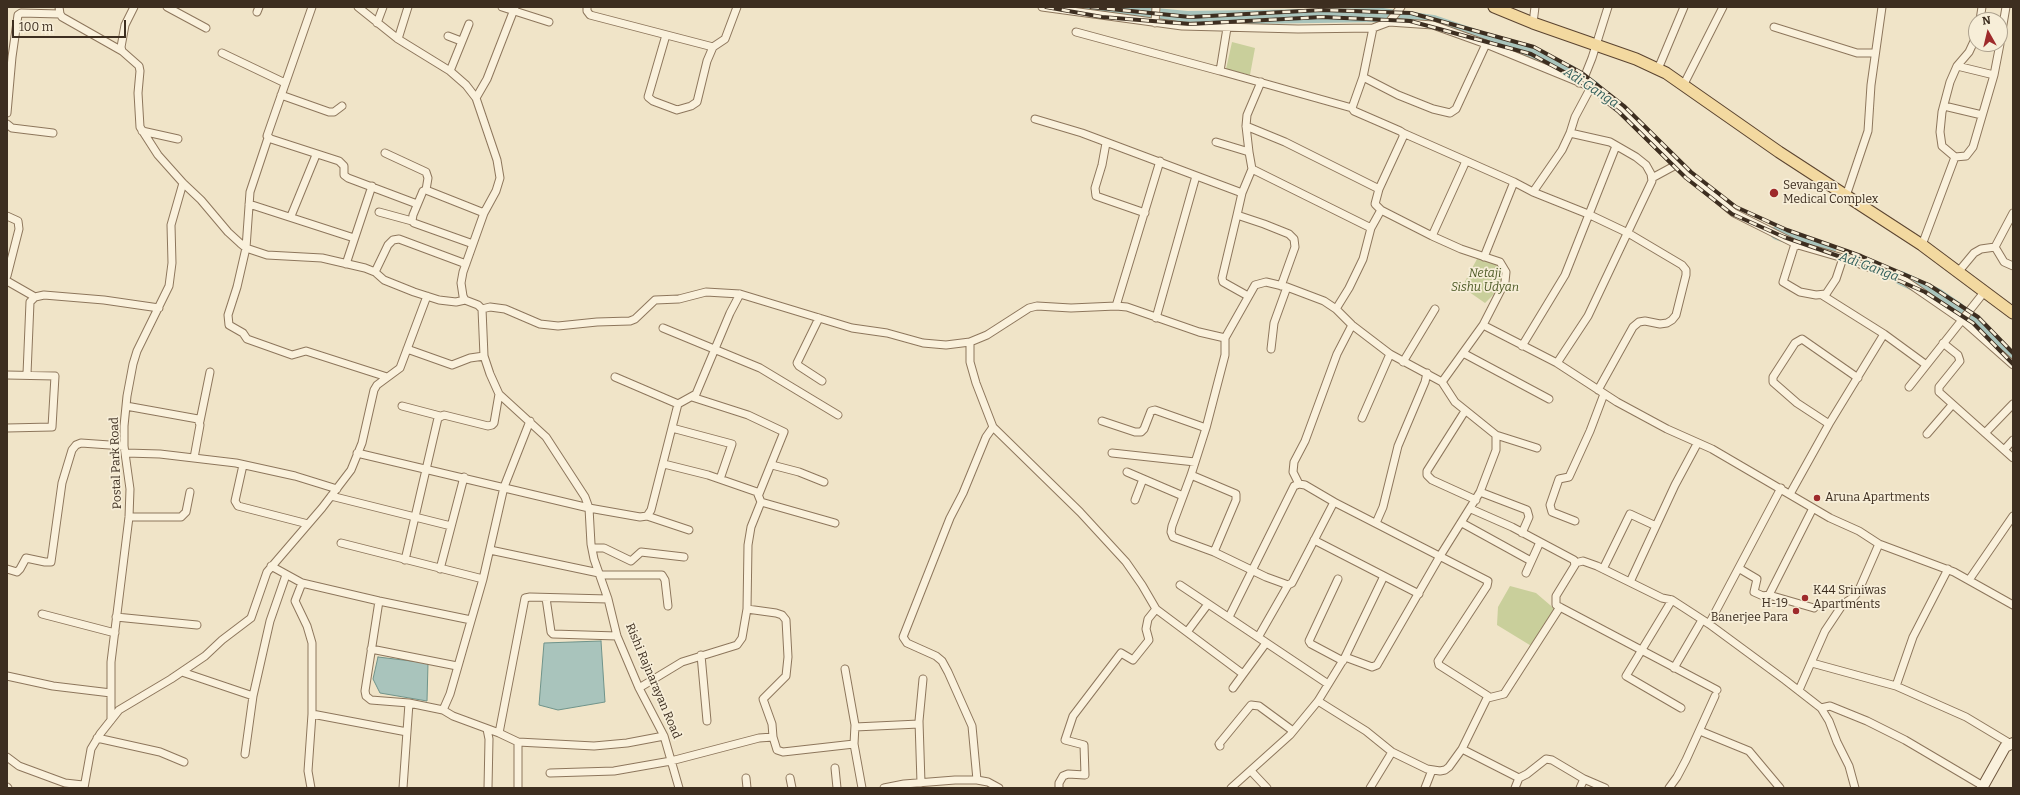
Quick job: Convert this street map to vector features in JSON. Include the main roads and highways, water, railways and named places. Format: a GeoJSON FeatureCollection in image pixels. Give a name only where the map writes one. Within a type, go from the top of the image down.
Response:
{"type":"FeatureCollection","features":[{"type":"Feature","properties":{"kind":"main road"},"geometry":{"type":"LineString","coordinates":[[1494,7],[1533,23],[1597,44],[1636,59],[1658,69],[1684,84],[1779,152],[1922,245],[1959,271],[2013,313]]}},
{"type":"Feature","properties":{"kind":"main road"},"geometry":{"type":"LineString","coordinates":[[1983,787],[2005,747],[2012,744]]}},
{"type":"Feature","properties":{"kind":"water"},"geometry":{"type":"Polygon","coordinates":[[[601,641],[605,702],[558,710],[539,705],[544,643],[601,641]]]}},
{"type":"Feature","properties":{"kind":"water"},"geometry":{"type":"Polygon","coordinates":[[[378,657],[428,663],[427,701],[380,693],[373,679],[378,657]]]}},
{"type":"Feature","properties":{"kind":"waterway","name":"Adi Ganga"},"geometry":{"type":"LineString","coordinates":[[1072,7],[1187,18],[1382,15],[1433,22],[1533,56],[1570,72],[1594,88]]}},
{"type":"Feature","properties":{"kind":"waterway","name":"Adi Ganga"},"geometry":{"type":"LineString","coordinates":[[1777,233],[1829,251]]}},
{"type":"Feature","properties":{"kind":"waterway","name":"Adi Ganga"},"geometry":{"type":"LineString","coordinates":[[1901,278],[1937,295],[1956,308],[1975,323],[2013,361]]}},
{"type":"Feature","properties":{"kind":"railway"},"geometry":{"type":"LineString","coordinates":[[1046,7],[1102,17],[1190,24],[1322,17],[1410,21],[1531,54],[1577,79],[1619,112],[1686,178],[1732,214],[1784,237],[1858,263],[1925,292],[1973,323],[2013,364]]}},
{"type":"Feature","properties":{"kind":"railway"},"geometry":{"type":"LineString","coordinates":[[1091,7],[1190,17],[1322,10],[1411,13],[1534,47],[1582,73],[1624,106],[1691,172],[1736,207],[1787,230],[1861,256],[1929,285],[1978,317],[2013,353]]}},
{"type":"Feature","properties":{"kind":"place","name":"Sevangan Medical Complex"},"geometry":{"type":"Point","coordinates":[1774,193]}},
{"type":"Feature","properties":{"kind":"place","name":"Aruna Apartments"},"geometry":{"type":"Point","coordinates":[1817,498]}},
{"type":"Feature","properties":{"kind":"place","name":"K44 Sriniwas Apartments"},"geometry":{"type":"Point","coordinates":[1805,598]}},
{"type":"Feature","properties":{"kind":"place","name":"H-19 Banerjee Para"},"geometry":{"type":"Point","coordinates":[1796,611]}},
{"type":"Feature","properties":{"kind":"park label","name":"Netaji Sishu Udyan"},"geometry":{"type":"Point","coordinates":[1485,281]}}]}
